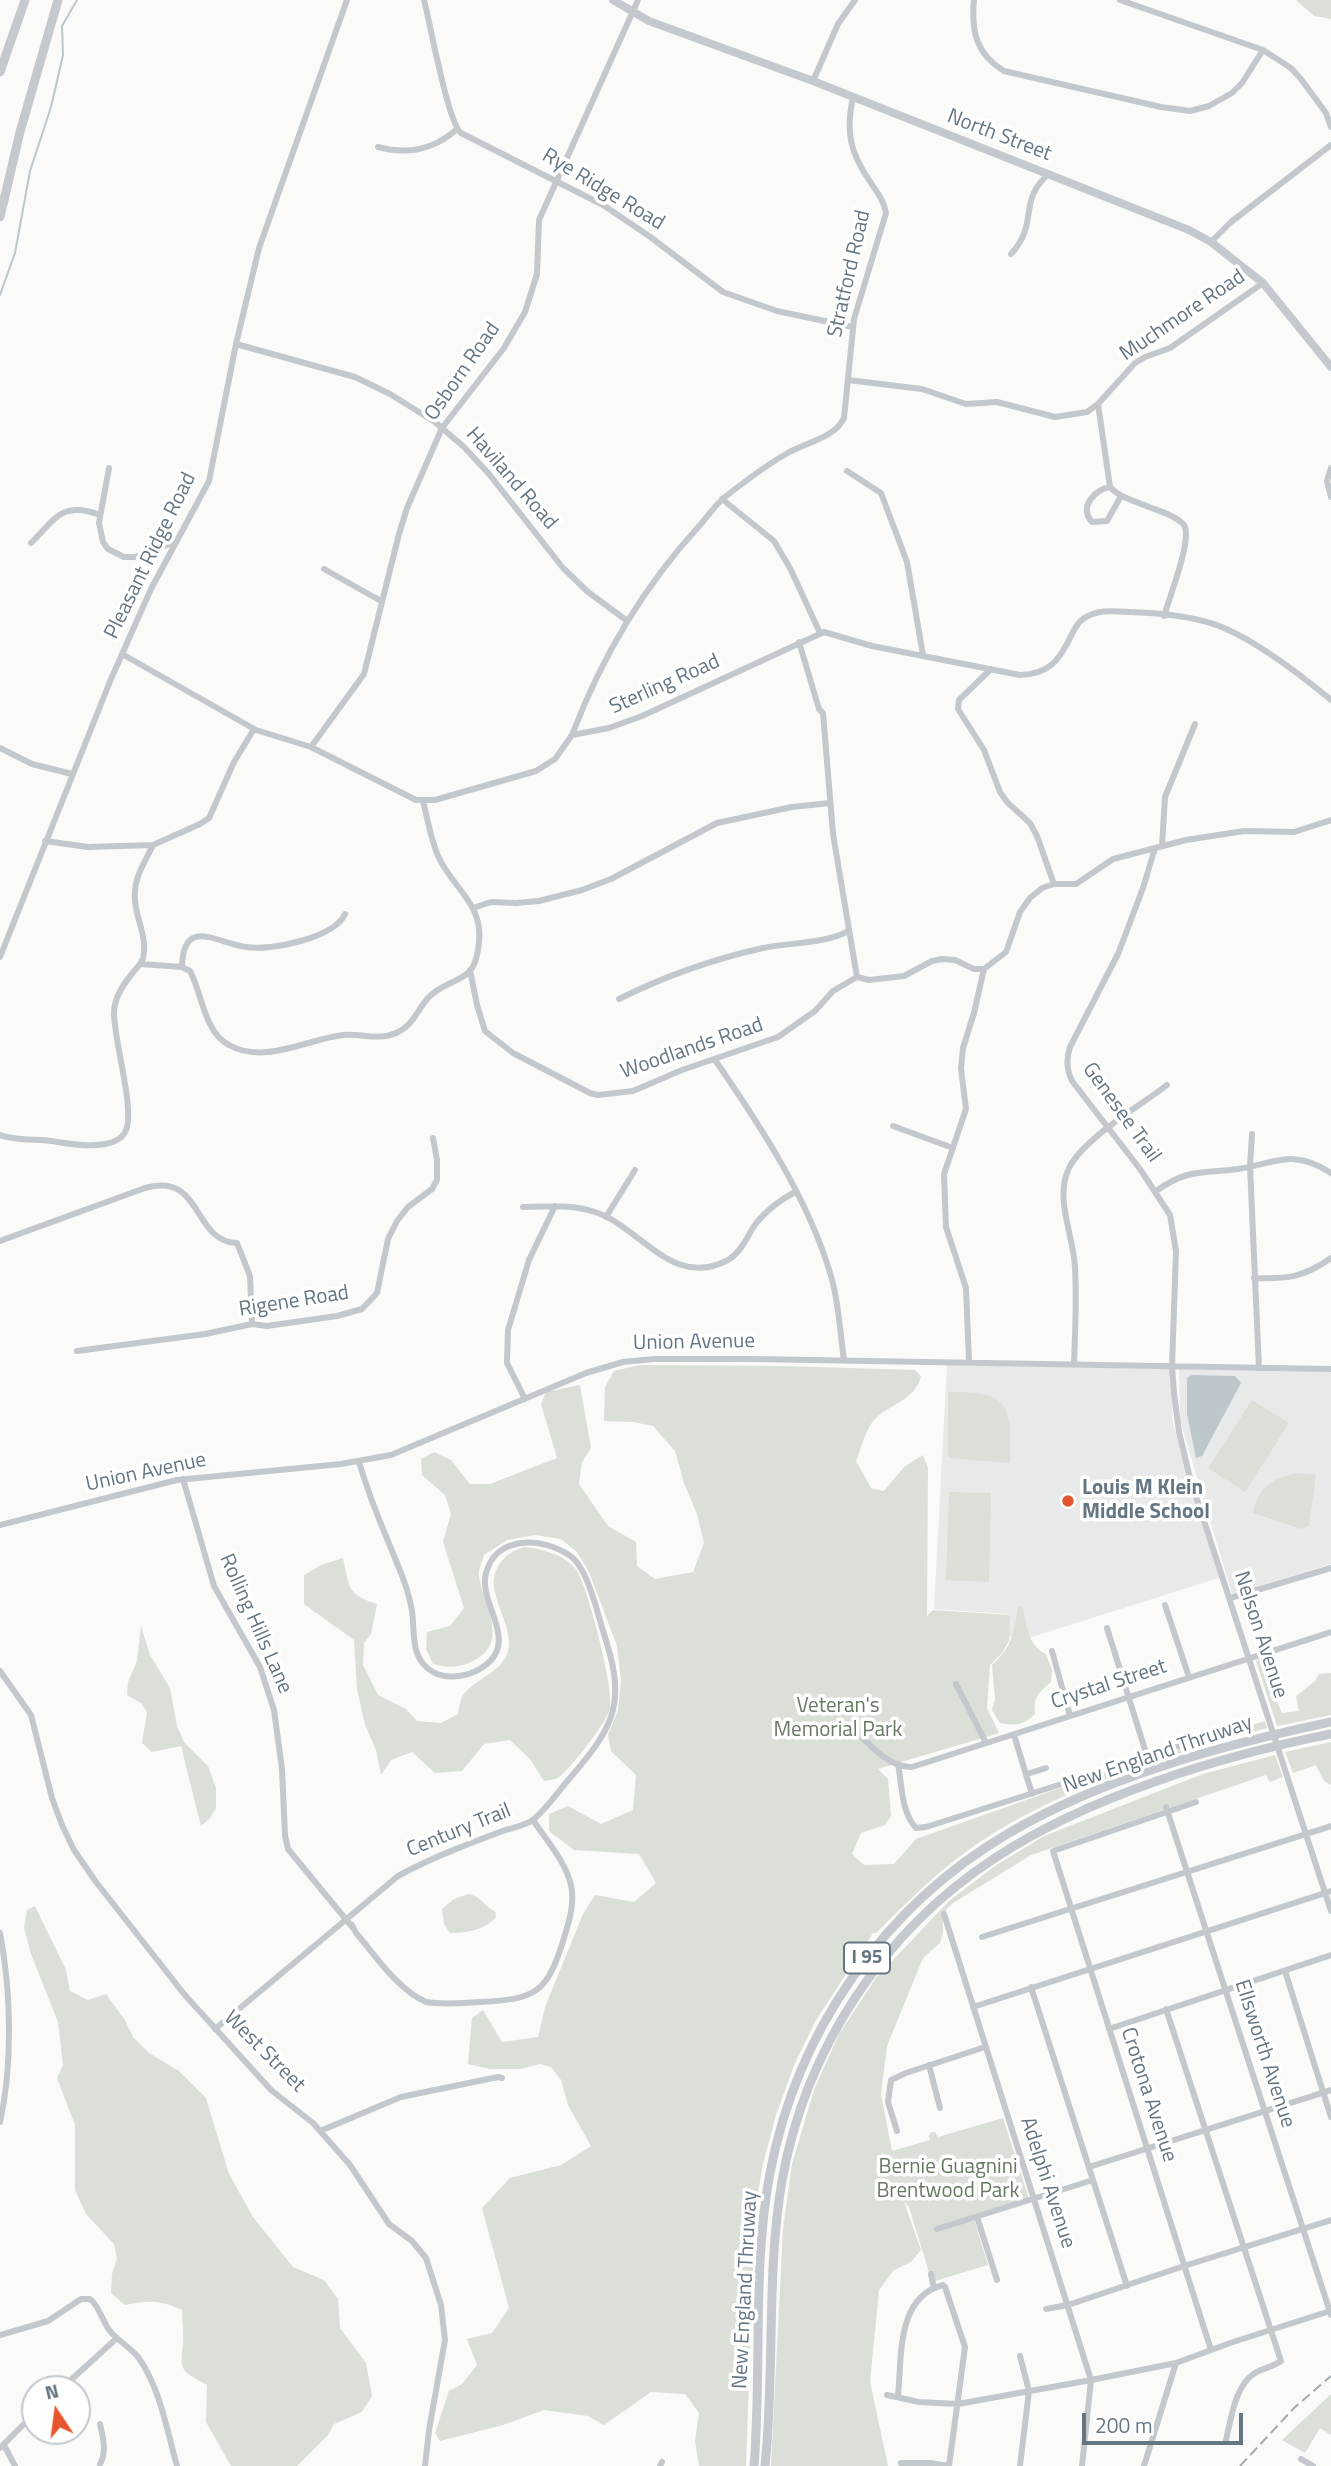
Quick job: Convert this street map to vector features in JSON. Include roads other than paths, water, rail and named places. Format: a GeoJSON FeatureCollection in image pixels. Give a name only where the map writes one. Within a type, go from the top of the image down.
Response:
{"type":"FeatureCollection","features":[{"type":"Feature","properties":{"kind":"highway"},"geometry":{"type":"LineString","coordinates":[[0,72],[23,0]]}},
{"type":"Feature","properties":{"kind":"highway"},"geometry":{"type":"LineString","coordinates":[[0,217],[20,132],[58,0]]}},
{"type":"Feature","properties":{"kind":"highway"},"geometry":{"type":"LineString","coordinates":[[44,51],[64,0]]}},
{"type":"Feature","properties":{"kind":"highway","name":"New England Thruway"},"geometry":{"type":"LineString","coordinates":[[754,2466],[762,2232],[774,2155],[789,2100],[804,2063],[830,2011],[863,1962],[901,1918],[937,1884],[975,1854],[1026,1824],[1097,1792],[1189,1758],[1331,1722]]}},
{"type":"Feature","properties":{"kind":"highway","name":"New England Thruway"},"geometry":{"type":"LineString","coordinates":[[765,2466],[776,2238],[786,2161],[802,2104],[825,2049],[878,1965],[917,1921],[961,1882],[1010,1848],[1044,1829],[1117,1797],[1182,1774],[1248,1754],[1331,1734]]}},
{"type":"Feature","properties":{"kind":"main road","name":"North Street"},"geometry":{"type":"LineString","coordinates":[[613,0],[649,21],[813,80],[1167,220],[1212,242],[1263,283],[1331,367]]}},
{"type":"Feature","properties":{"kind":"street","name":"Pleasant Ridge Road"},"geometry":{"type":"LineString","coordinates":[[0,957],[122,654],[175,542],[209,481],[236,344],[259,248],[347,0]]}},
{"type":"Feature","properties":{"kind":"street"},"geometry":{"type":"LineString","coordinates":[[378,147],[398,152],[416,151],[435,145],[457,130],[424,0]]}},
{"type":"Feature","properties":{"kind":"street","name":"Osborn Road"},"geometry":{"type":"LineString","coordinates":[[311,747],[364,674],[407,508],[442,428],[505,348],[526,312],[537,274],[539,220],[638,0]]}},
{"type":"Feature","properties":{"kind":"street"},"geometry":{"type":"LineString","coordinates":[[813,80],[838,24],[855,0]]}},
{"type":"Feature","properties":{"kind":"street"},"geometry":{"type":"LineString","coordinates":[[974,0],[972,22],[982,52],[990,63],[1004,71],[1161,107],[1190,111],[1209,106],[1232,93],[1242,83],[1263,50]]}},
{"type":"Feature","properties":{"kind":"street"},"geometry":{"type":"LineString","coordinates":[[1120,0],[1263,50],[1291,68],[1301,79],[1326,113],[1331,127]]}},
{"type":"Feature","properties":{"kind":"street","name":"Stratford Road"},"geometry":{"type":"LineString","coordinates":[[572,734],[588,694],[626,620],[678,548],[722,499],[787,453],[838,428],[844,418],[853,327],[886,214],[884,203],[864,172],[851,142],[849,118],[853,97]]}},
{"type":"Feature","properties":{"kind":"street","name":"Rye Ridge Road"},"geometry":{"type":"LineString","coordinates":[[457,130],[603,205],[723,292],[777,311],[853,327]]}},
{"type":"Feature","properties":{"kind":"street"},"geometry":{"type":"LineString","coordinates":[[1212,242],[1231,222],[1331,145]]}},
{"type":"Feature","properties":{"kind":"street"},"geometry":{"type":"LineString","coordinates":[[1011,254],[1023,240],[1027,230],[1036,188],[1048,174]]}},
{"type":"Feature","properties":{"kind":"street","name":"Muchmore Road"},"geometry":{"type":"LineString","coordinates":[[848,380],[922,388],[966,404],[997,402],[1055,416],[1087,412],[1098,404],[1135,363],[1145,356],[1170,348],[1263,283]]}},
{"type":"Feature","properties":{"kind":"street","name":"Haviland Road"},"geometry":{"type":"LineString","coordinates":[[236,344],[355,377],[390,394],[442,428],[489,474],[563,568],[588,592],[626,620]]}},
{"type":"Feature","properties":{"kind":"street"},"geometry":{"type":"LineString","coordinates":[[1098,404],[1110,487],[1121,496],[1174,518],[1184,525],[1186,530],[1184,555],[1164,615]]}},
{"type":"Feature","properties":{"kind":"street"},"geometry":{"type":"LineString","coordinates":[[109,468],[100,515],[103,542],[115,555],[135,557],[175,542]]}},
{"type":"Feature","properties":{"kind":"street"},"geometry":{"type":"LineString","coordinates":[[1331,468],[1327,481],[1331,498]]}},
{"type":"Feature","properties":{"kind":"street"},"geometry":{"type":"LineString","coordinates":[[848,471],[881,493],[907,562],[923,655]]}},
{"type":"Feature","properties":{"kind":"street"},"geometry":{"type":"LineString","coordinates":[[1110,487],[1097,491],[1088,502],[1087,514],[1092,522],[1107,521],[1121,496]]}},
{"type":"Feature","properties":{"kind":"street"},"geometry":{"type":"LineString","coordinates":[[722,499],[774,541],[790,568],[820,633],[829,633],[872,646],[1020,675],[1032,675],[1048,668],[1061,657],[1079,622],[1093,614],[1108,611],[1164,615],[1224,628],[1252,643],[1331,700]]}},
{"type":"Feature","properties":{"kind":"street"},"geometry":{"type":"LineString","coordinates":[[31,543],[55,519],[71,509],[100,515]]}},
{"type":"Feature","properties":{"kind":"street"},"geometry":{"type":"LineString","coordinates":[[324,569],[381,601]]}},
{"type":"Feature","properties":{"kind":"street","name":"Sterling Road"},"geometry":{"type":"LineString","coordinates":[[572,734],[609,728],[642,716],[820,633]]}},
{"type":"Feature","properties":{"kind":"street"},"geometry":{"type":"LineString","coordinates":[[799,642],[819,709],[823,713],[830,803],[857,977],[869,981],[904,976],[932,961],[942,959],[955,960],[974,969],[984,969],[1006,952],[1014,925],[1030,898],[1042,888],[1054,884],[1076,884],[1107,862],[1200,837],[1244,831],[1294,832],[1331,820]]}},
{"type":"Feature","properties":{"kind":"street"},"geometry":{"type":"LineString","coordinates":[[122,654],[254,729],[311,747],[395,790],[423,801],[435,800],[536,771],[555,759],[572,734]]}},
{"type":"Feature","properties":{"kind":"street"},"geometry":{"type":"LineString","coordinates":[[991,669],[959,700],[958,709],[984,750],[1000,792],[1030,823],[1054,884]]}},
{"type":"Feature","properties":{"kind":"street"},"geometry":{"type":"LineString","coordinates":[[1158,847],[1165,797],[1195,724]]}},
{"type":"Feature","properties":{"kind":"street"},"geometry":{"type":"LineString","coordinates":[[45,841],[112,848],[153,845],[200,824],[209,818],[234,762],[254,729]]}},
{"type":"Feature","properties":{"kind":"street"},"geometry":{"type":"LineString","coordinates":[[0,748],[19,759],[72,774]]}},
{"type":"Feature","properties":{"kind":"street"},"geometry":{"type":"LineString","coordinates":[[141,964],[182,967],[190,971],[210,1023],[222,1041],[240,1050],[277,1051],[339,1035],[380,1037],[396,1033],[413,1021],[436,991],[470,970],[477,956],[480,933],[478,917],[439,858],[423,801]]}},
{"type":"Feature","properties":{"kind":"street"},"geometry":{"type":"LineString","coordinates":[[473,908],[491,902],[539,901],[582,890],[611,879],[717,823],[792,807],[830,803]]}},
{"type":"Feature","properties":{"kind":"street"},"geometry":{"type":"LineString","coordinates":[[0,1135],[13,1140],[55,1141],[91,1147],[121,1138],[126,1130],[128,1112],[114,1010],[120,993],[141,964],[143,936],[135,900],[135,884],[140,867],[153,845]]}},
{"type":"Feature","properties":{"kind":"street","name":"Genesee Trail"},"geometry":{"type":"LineString","coordinates":[[1158,847],[1118,954],[1067,1057],[1072,1081],[1156,1191],[1170,1215],[1176,1251],[1172,1367]]}},
{"type":"Feature","properties":{"kind":"street"},"geometry":{"type":"LineString","coordinates":[[182,967],[186,944],[193,938],[207,936],[244,947],[271,947],[319,934],[336,926],[345,914]]}},
{"type":"Feature","properties":{"kind":"street"},"geometry":{"type":"LineString","coordinates":[[619,999],[707,963],[763,948],[831,938],[848,931]]}},
{"type":"Feature","properties":{"kind":"street"},"geometry":{"type":"LineString","coordinates":[[969,1362],[966,1288],[945,1216],[944,1174],[966,1109],[961,1069],[963,1048],[984,969]]}},
{"type":"Feature","properties":{"kind":"street","name":"Woodlands Road"},"geometry":{"type":"LineString","coordinates":[[470,970],[485,1031],[513,1053],[598,1095],[633,1091],[682,1070],[778,1037],[809,1016],[833,991],[857,977]]}},
{"type":"Feature","properties":{"kind":"street"},"geometry":{"type":"LineString","coordinates":[[715,1060],[757,1122],[812,1226],[832,1277],[844,1360]]}},
{"type":"Feature","properties":{"kind":"street"},"geometry":{"type":"LineString","coordinates":[[1074,1365],[1075,1266],[1064,1208],[1064,1185],[1069,1168],[1079,1152],[1167,1085]]}},
{"type":"Feature","properties":{"kind":"street"},"geometry":{"type":"LineString","coordinates":[[893,1126],[953,1148]]}},
{"type":"Feature","properties":{"kind":"street"},"geometry":{"type":"LineString","coordinates":[[1252,1134],[1250,1166],[1259,1368]]}},
{"type":"Feature","properties":{"kind":"street","name":"Rigene Road"},"geometry":{"type":"LineString","coordinates":[[77,1351],[205,1334],[252,1324],[267,1326],[337,1317],[362,1309],[377,1293],[388,1240],[397,1222],[408,1208],[432,1189],[437,1180],[433,1138]]}},
{"type":"Feature","properties":{"kind":"street"},"geometry":{"type":"LineString","coordinates":[[1156,1191],[1191,1172],[1250,1166],[1286,1158],[1311,1162],[1331,1173]]}},
{"type":"Feature","properties":{"kind":"street"},"geometry":{"type":"LineString","coordinates":[[606,1217],[635,1170]]}},
{"type":"Feature","properties":{"kind":"street"},"geometry":{"type":"LineString","coordinates":[[0,1241],[145,1188],[169,1184],[182,1191],[214,1232],[229,1242],[237,1243],[250,1276],[252,1324]]}},
{"type":"Feature","properties":{"kind":"street"},"geometry":{"type":"LineString","coordinates":[[523,1207],[573,1207],[606,1217],[671,1262],[692,1268],[730,1258],[743,1246],[757,1222],[770,1208],[795,1192]]}},
{"type":"Feature","properties":{"kind":"street"},"geometry":{"type":"LineString","coordinates":[[525,1399],[507,1363],[508,1330],[530,1258],[555,1206]]}},
{"type":"Feature","properties":{"kind":"street"},"geometry":{"type":"LineString","coordinates":[[1254,1278],[1279,1280],[1298,1276],[1312,1271],[1331,1258]]}},
{"type":"Feature","properties":{"kind":"street","name":"Union Avenue"},"geometry":{"type":"LineString","coordinates":[[0,1525],[183,1479],[359,1462],[391,1455],[586,1373],[623,1362],[654,1359],[844,1360],[1331,1368]]}},
{"type":"Feature","properties":{"kind":"street","name":"Nelson Avenue"},"geometry":{"type":"LineString","coordinates":[[1172,1367],[1179,1432],[1190,1478],[1328,1891],[1331,1911]]}},
{"type":"Feature","properties":{"kind":"street","name":"Century Trail"},"geometry":{"type":"LineString","coordinates":[[215,2029],[398,1876],[427,1860],[533,1820],[604,1735],[615,1703],[610,1650],[581,1570],[571,1556],[548,1544],[523,1542],[507,1546],[491,1563],[486,1573],[487,1591],[498,1630],[497,1651],[488,1663],[471,1673],[453,1676],[435,1674],[419,1661],[415,1650],[408,1595],[359,1462]]}},
{"type":"Feature","properties":{"kind":"street","name":"Rolling Hills Lane"},"geometry":{"type":"LineString","coordinates":[[183,1479],[214,1586],[259,1665],[275,1710],[288,1849],[402,1986],[415,1997],[426,2002],[502,2001],[524,1998],[547,1979],[556,1964],[573,1901],[569,1877],[533,1820]]}},
{"type":"Feature","properties":{"kind":"street"},"geometry":{"type":"LineString","coordinates":[[1230,1598],[1331,1568]]}},
{"type":"Feature","properties":{"kind":"street"},"geometry":{"type":"LineString","coordinates":[[1165,1605],[1189,1676]]}},
{"type":"Feature","properties":{"kind":"street"},"geometry":{"type":"LineString","coordinates":[[1107,1628],[1147,1756],[1222,1732]]}},
{"type":"Feature","properties":{"kind":"street","name":"Crystal Street"},"geometry":{"type":"LineString","coordinates":[[898,1764],[906,1768],[912,1767],[1331,1632]]}},
{"type":"Feature","properties":{"kind":"street"},"geometry":{"type":"LineString","coordinates":[[1052,1651],[1070,1716]]}},
{"type":"Feature","properties":{"kind":"street","name":"West Street"},"geometry":{"type":"LineString","coordinates":[[0,1671],[31,1715],[52,1798],[74,1850],[125,1922],[215,2029],[271,2090],[320,2131],[349,2165],[389,2224],[420,2249],[433,2277],[441,2305],[445,2340],[425,2466]]}},
{"type":"Feature","properties":{"kind":"street"},"geometry":{"type":"LineString","coordinates":[[956,1684],[986,1743]]}},
{"type":"Feature","properties":{"kind":"street"},"geometry":{"type":"LineString","coordinates":[[858,1733],[873,1749],[898,1764],[905,1806],[916,1828],[1087,1776]]}},
{"type":"Feature","properties":{"kind":"street"},"geometry":{"type":"LineString","coordinates":[[1014,1735],[1032,1794]]}},
{"type":"Feature","properties":{"kind":"street"},"geometry":{"type":"LineString","coordinates":[[1027,1773],[1046,1768]]}},
{"type":"Feature","properties":{"kind":"street"},"geometry":{"type":"LineString","coordinates":[[1167,1809],[1196,1802]]}},
{"type":"Feature","properties":{"kind":"street","name":"Crotona Avenue"},"geometry":{"type":"LineString","coordinates":[[1167,1809],[1053,1851],[1211,2350]]}},
{"type":"Feature","properties":{"kind":"street","name":"Ellsworth Avenue"},"geometry":{"type":"LineString","coordinates":[[1167,1809],[1330,2313]]}},
{"type":"Feature","properties":{"kind":"street"},"geometry":{"type":"LineString","coordinates":[[982,1937],[1331,1826]]}},
{"type":"Feature","properties":{"kind":"street"},"geometry":{"type":"LineString","coordinates":[[973,2007],[1328,1891]]}},
{"type":"Feature","properties":{"kind":"street","name":"Adelphi Avenue"},"geometry":{"type":"LineString","coordinates":[[944,1914],[1091,2380],[1082,2466]]}},
{"type":"Feature","properties":{"kind":"street"},"geometry":{"type":"LineString","coordinates":[[0,1933],[4,1956],[9,2067],[3,2087],[0,2122]]}},
{"type":"Feature","properties":{"kind":"street"},"geometry":{"type":"LineString","coordinates":[[1109,2029],[1331,1955]]}},
{"type":"Feature","properties":{"kind":"street"},"geometry":{"type":"LineString","coordinates":[[1285,1971],[1331,2117]]}},
{"type":"Feature","properties":{"kind":"street"},"geometry":{"type":"LineString","coordinates":[[1031,1987],[1127,2286]]}},
{"type":"Feature","properties":{"kind":"street"},"geometry":{"type":"LineString","coordinates":[[1167,2009],[1281,2361],[1273,2367],[1257,2371],[1247,2379],[1237,2399],[1226,2440]]}},
{"type":"Feature","properties":{"kind":"street"},"geometry":{"type":"LineString","coordinates":[[897,2131],[890,2110],[891,2080],[985,2047]]}},
{"type":"Feature","properties":{"kind":"street"},"geometry":{"type":"LineString","coordinates":[[929,2065],[940,2108]]}},
{"type":"Feature","properties":{"kind":"street"},"geometry":{"type":"LineString","coordinates":[[320,2131],[401,2096],[502,2078]]}},
{"type":"Feature","properties":{"kind":"street"},"geometry":{"type":"LineString","coordinates":[[1089,2166],[1331,2090]]}},
{"type":"Feature","properties":{"kind":"street"},"geometry":{"type":"LineString","coordinates":[[937,2229],[1093,2180]]}},
{"type":"Feature","properties":{"kind":"street"},"geometry":{"type":"LineString","coordinates":[[977,2217],[997,2280]]}},
{"type":"Feature","properties":{"kind":"street"},"geometry":{"type":"LineString","coordinates":[[1046,2309],[1068,2305],[1331,2220]]}},
{"type":"Feature","properties":{"kind":"street"},"geometry":{"type":"LineString","coordinates":[[931,2274],[934,2288]]}},
{"type":"Feature","properties":{"kind":"street"},"geometry":{"type":"LineString","coordinates":[[898,2396],[905,2327],[909,2313],[913,2304],[934,2288],[945,2287],[965,2347],[949,2466],[901,2463]]}},
{"type":"Feature","properties":{"kind":"street"},"geometry":{"type":"LineString","coordinates":[[0,2335],[48,2321],[81,2299],[88,2298],[93,2301],[108,2329],[131,2349],[145,2368],[177,2466]]}},
{"type":"Feature","properties":{"kind":"street"},"geometry":{"type":"LineString","coordinates":[[887,2395],[919,2402],[958,2404],[1091,2380],[1176,2363],[1330,2313]]}},
{"type":"Feature","properties":{"kind":"street"},"geometry":{"type":"LineString","coordinates":[[76,2375],[117,2338]]}},
{"type":"Feature","properties":{"kind":"street"},"geometry":{"type":"LineString","coordinates":[[1020,2356],[1029,2391],[1020,2466]]}},
{"type":"Feature","properties":{"kind":"street"},"geometry":{"type":"LineString","coordinates":[[1144,2466],[1176,2363]]}},
{"type":"Feature","properties":{"kind":"street"},"geometry":{"type":"LineString","coordinates":[[99,2465],[103,2459],[104,2447],[100,2424]]}},
{"type":"Feature","properties":{"kind":"street"},"geometry":{"type":"LineString","coordinates":[[15,2466],[2,2446],[21,2427]]}},
{"type":"Feature","properties":{"kind":"street"},"geometry":{"type":"LineString","coordinates":[[1301,2459],[1313,2466]]}},
{"type":"Feature","properties":{"kind":"waterway"},"geometry":{"type":"LineString","coordinates":[[0,295],[15,253],[30,171],[51,107],[63,55],[62,26],[77,0]]}},
{"type":"Feature","properties":{"kind":"railway"},"geometry":{"type":"LineString","coordinates":[[1240,2466],[1294,2408],[1331,2376]]}},
{"type":"Feature","properties":{"kind":"place","name":"Louis M Klein Middle School"},"geometry":{"type":"Point","coordinates":[1068,1501]}},
{"type":"Feature","properties":{"kind":"park label","name":"Veteran's Memorial Park"},"geometry":{"type":"Point","coordinates":[838,1719]}},
{"type":"Feature","properties":{"kind":"park label","name":"Bernie Guagnini Brentwood Park"},"geometry":{"type":"Point","coordinates":[948,2180]}}]}
